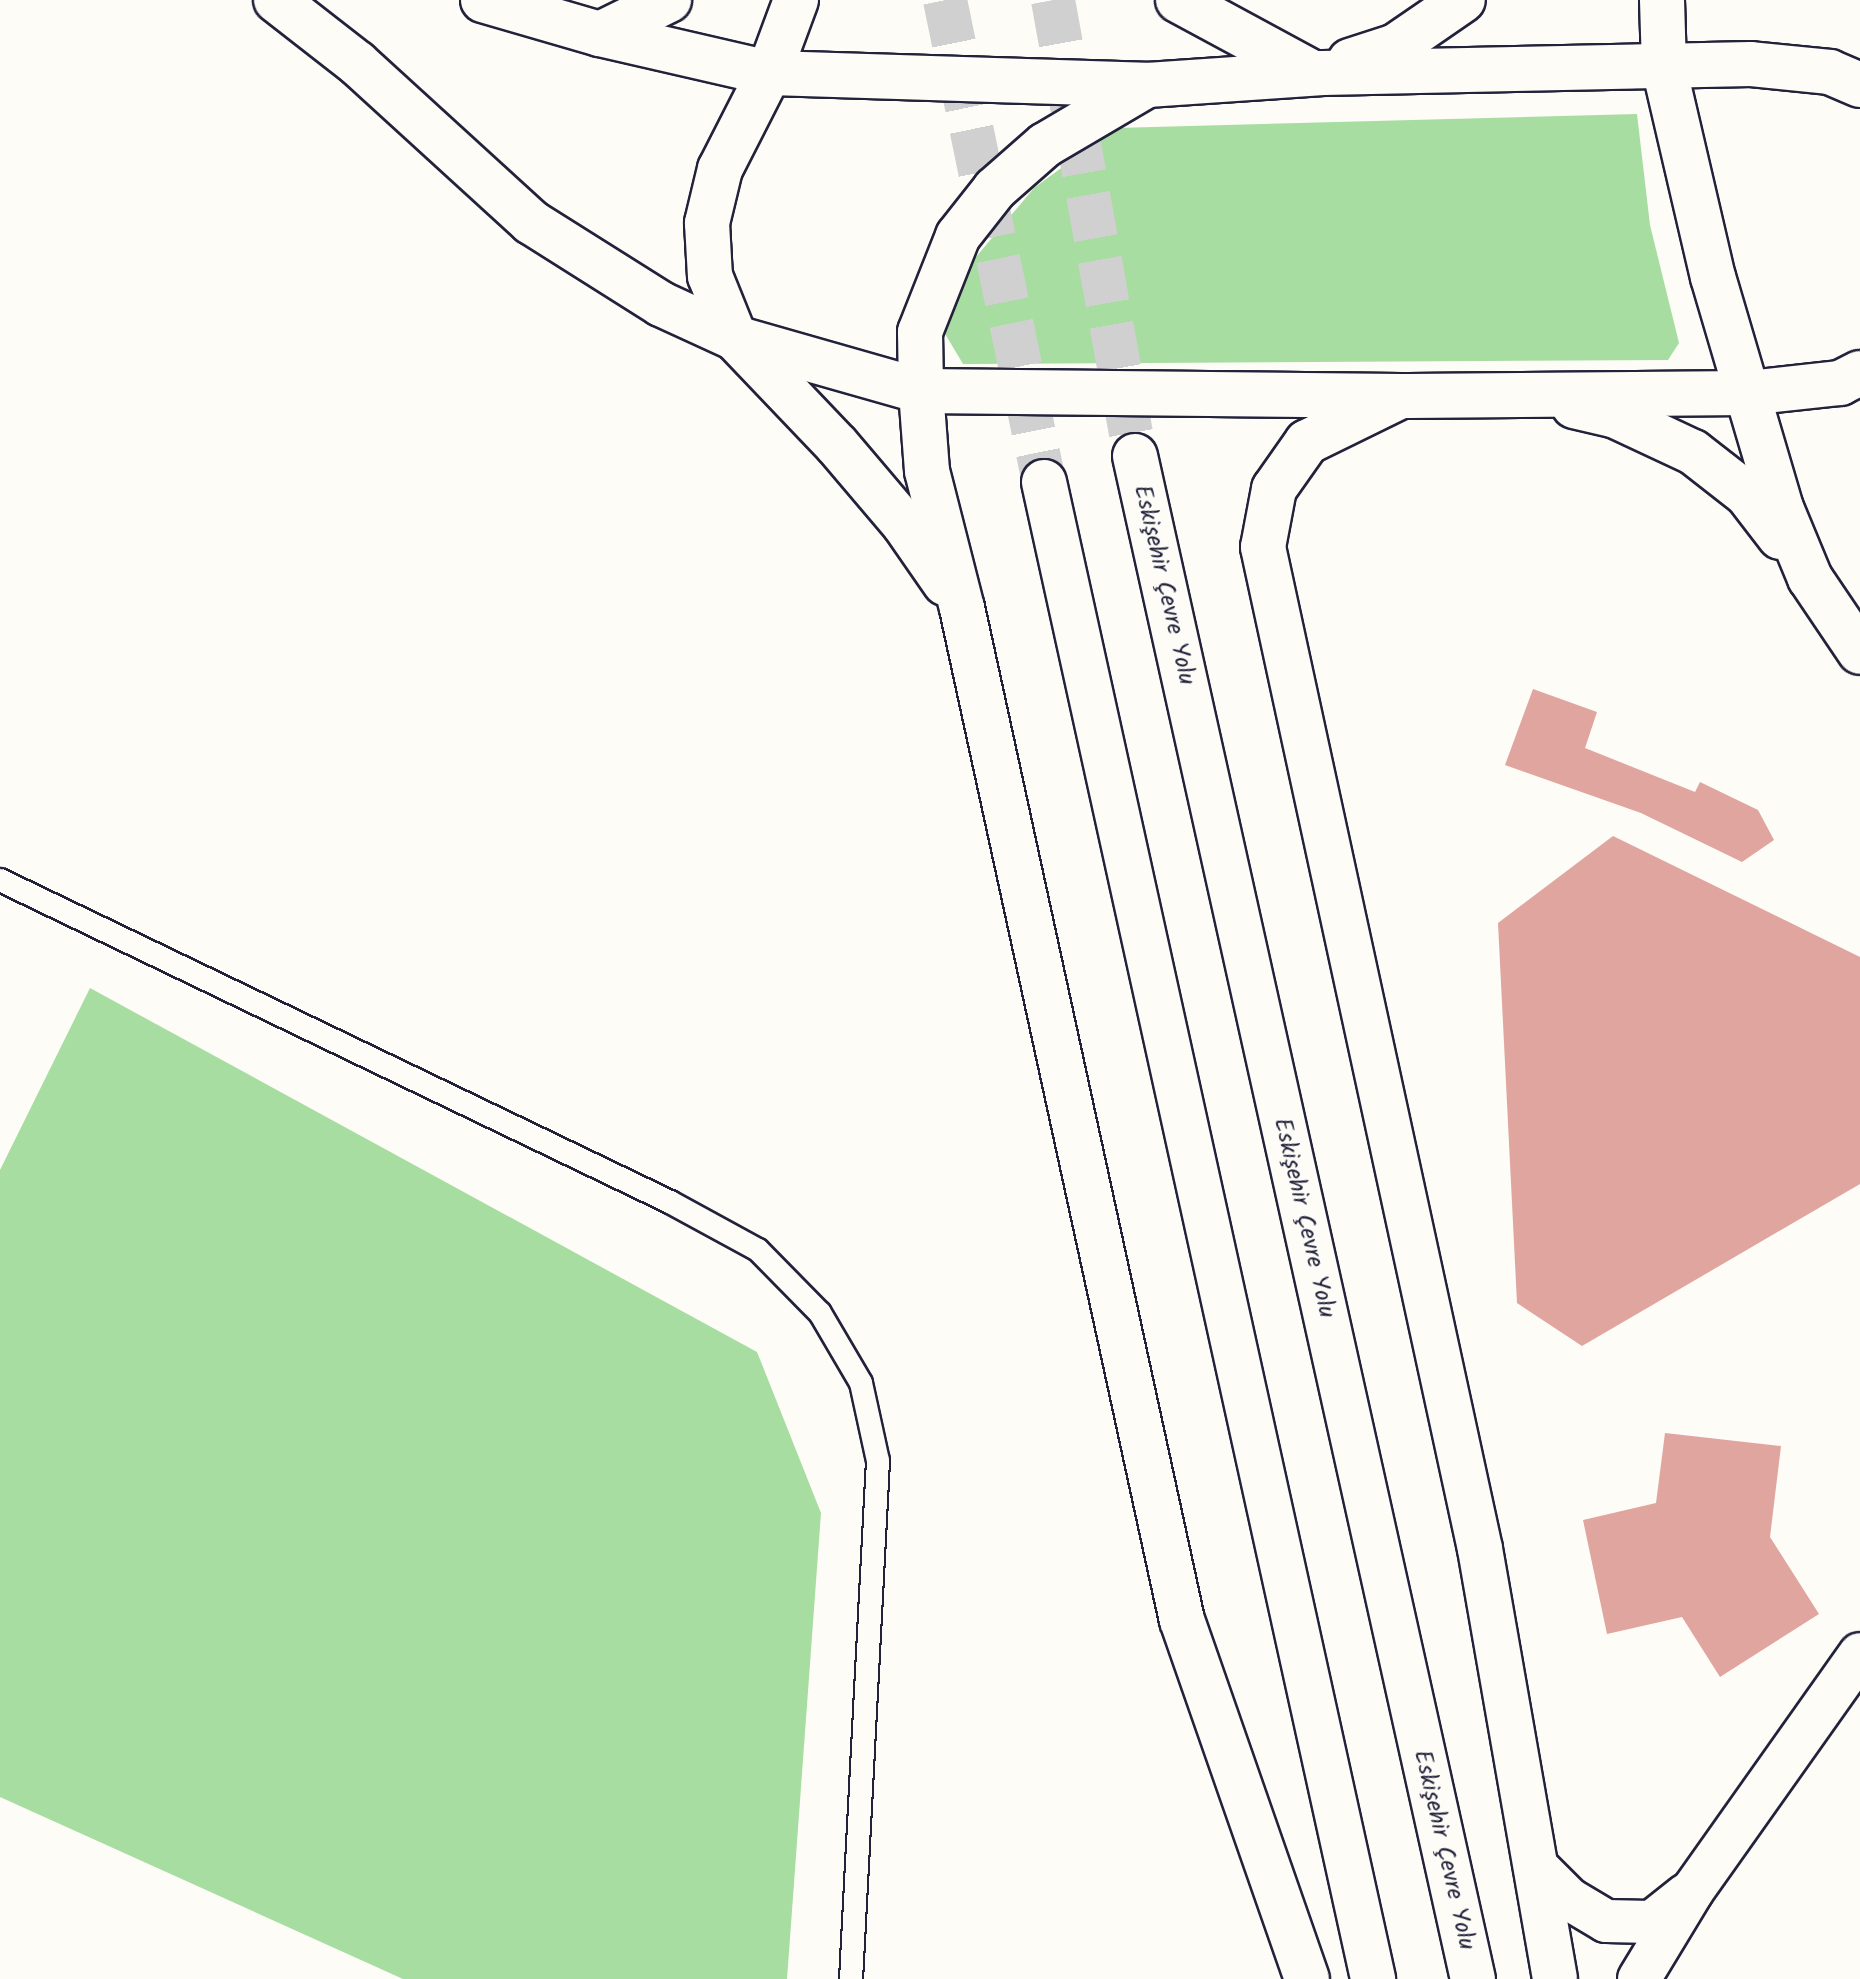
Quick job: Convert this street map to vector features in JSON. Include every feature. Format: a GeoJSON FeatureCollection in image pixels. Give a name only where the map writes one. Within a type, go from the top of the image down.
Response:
{"type":"FeatureCollection","features":[{"type":"Feature","properties":{"kind":"main road"},"geometry":{"type":"LineString","coordinates":[[276,0],[357,63],[531,222],[661,304],[735,338],[921,391],[1401,396],[1517,392],[1748,393],[1840,383],[1860,373]]}},
{"type":"Feature","properties":{"kind":"main road"},"geometry":{"type":"LineString","coordinates":[[483,0],[600,34],[769,73],[1147,85],[1313,73],[1751,64],[1830,72],[1860,85]]}},
{"type":"Feature","properties":{"kind":"main road"},"geometry":{"type":"LineString","coordinates":[[600,34],[669,0]]}},
{"type":"Feature","properties":{"kind":"main road"},"geometry":{"type":"LineString","coordinates":[[796,0],[769,73],[720,169],[707,223],[710,276],[735,338],[895,512],[962,608]]}},
{"type":"Feature","properties":{"kind":"main road"},"geometry":{"type":"LineString","coordinates":[[1178,0],[1313,73],[1396,46],[1463,0]]}},
{"type":"Feature","properties":{"kind":"main road"},"geometry":{"type":"LineString","coordinates":[[1662,0],[1664,67],[1713,277],[1781,508],[1810,578]]}},
{"type":"Feature","properties":{"kind":"main road"},"geometry":{"type":"LineString","coordinates":[[1147,85],[1045,145],[995,189],[958,236],[920,332],[927,471],[962,608],[1182,1620],[1307,1979]]}},
{"type":"Feature","properties":{"kind":"main road"},"geometry":{"type":"LineString","coordinates":[[1517,392],[1616,416],[1693,452],[1747,494],[1860,652]]}},
{"type":"Feature","properties":{"kind":"main road"},"geometry":{"type":"LineString","coordinates":[[1401,396],[1307,442],[1274,489],[1263,547],[1480,1549],[1555,1979]]}},
{"type":"Feature","properties":{"kind":"main road","name":"Eskişehir Çevre Yolu"},"geometry":{"type":"LineString","coordinates":[[1135,456],[1473,1979]]}},
{"type":"Feature","properties":{"kind":"main road"},"geometry":{"type":"LineString","coordinates":[[1044,482],[1373,1979]]}},
{"type":"Feature","properties":{"kind":"street"},"geometry":{"type":"LineString","coordinates":[[1639,1979],[1693,1890],[1860,1654]]}},
{"type":"Feature","properties":{"kind":"street"},"geometry":{"type":"LineString","coordinates":[[1537,1867],[1569,1899],[1606,1921],[1652,1922],[1693,1890]]}},
{"type":"Feature","properties":{"kind":"lane"},"geometry":{"type":"LineString","coordinates":[[0,880],[670,1202],[758,1250],[820,1313],[861,1383],[878,1461],[851,1979]]}},
{"type":"Feature","properties":{"kind":"green space"},"geometry":{"type":"Polygon","coordinates":[[[1637,114],[1650,225],[1679,343],[1668,360],[963,364],[941,327],[965,270],[1034,188],[1116,128],[1637,114]]]}},
{"type":"Feature","properties":{"kind":"green space"},"geometry":{"type":"Polygon","coordinates":[[[90,988],[757,1352],[821,1513],[787,1979],[403,1979],[0,1797],[0,1170],[90,988]]]}},
{"type":"Feature","properties":{"kind":"building"},"geometry":{"type":"Polygon","coordinates":[[[1533,689],[1597,712],[1585,748],[1695,792],[1700,782],[1758,810],[1774,840],[1742,862],[1641,813],[1505,765],[1533,689]]]}},
{"type":"Feature","properties":{"kind":"building"},"geometry":{"type":"Polygon","coordinates":[[[1613,836],[1860,957],[1860,1184],[1582,1346],[1517,1303],[1498,923],[1613,836]]]}},
{"type":"Feature","properties":{"kind":"building"},"geometry":{"type":"Polygon","coordinates":[[[1665,1433],[1781,1446],[1770,1537],[1819,1614],[1720,1677],[1682,1617],[1607,1634],[1583,1520],[1656,1503],[1665,1433]]]}},
{"type":"Feature","properties":{"kind":"tunnel"},"geometry":{"type":"LineString","coordinates":[[945,0],[1044,482]]}},
{"type":"Feature","properties":{"kind":"tunnel"},"geometry":{"type":"LineString","coordinates":[[1053,0],[1135,456]]}}]}
